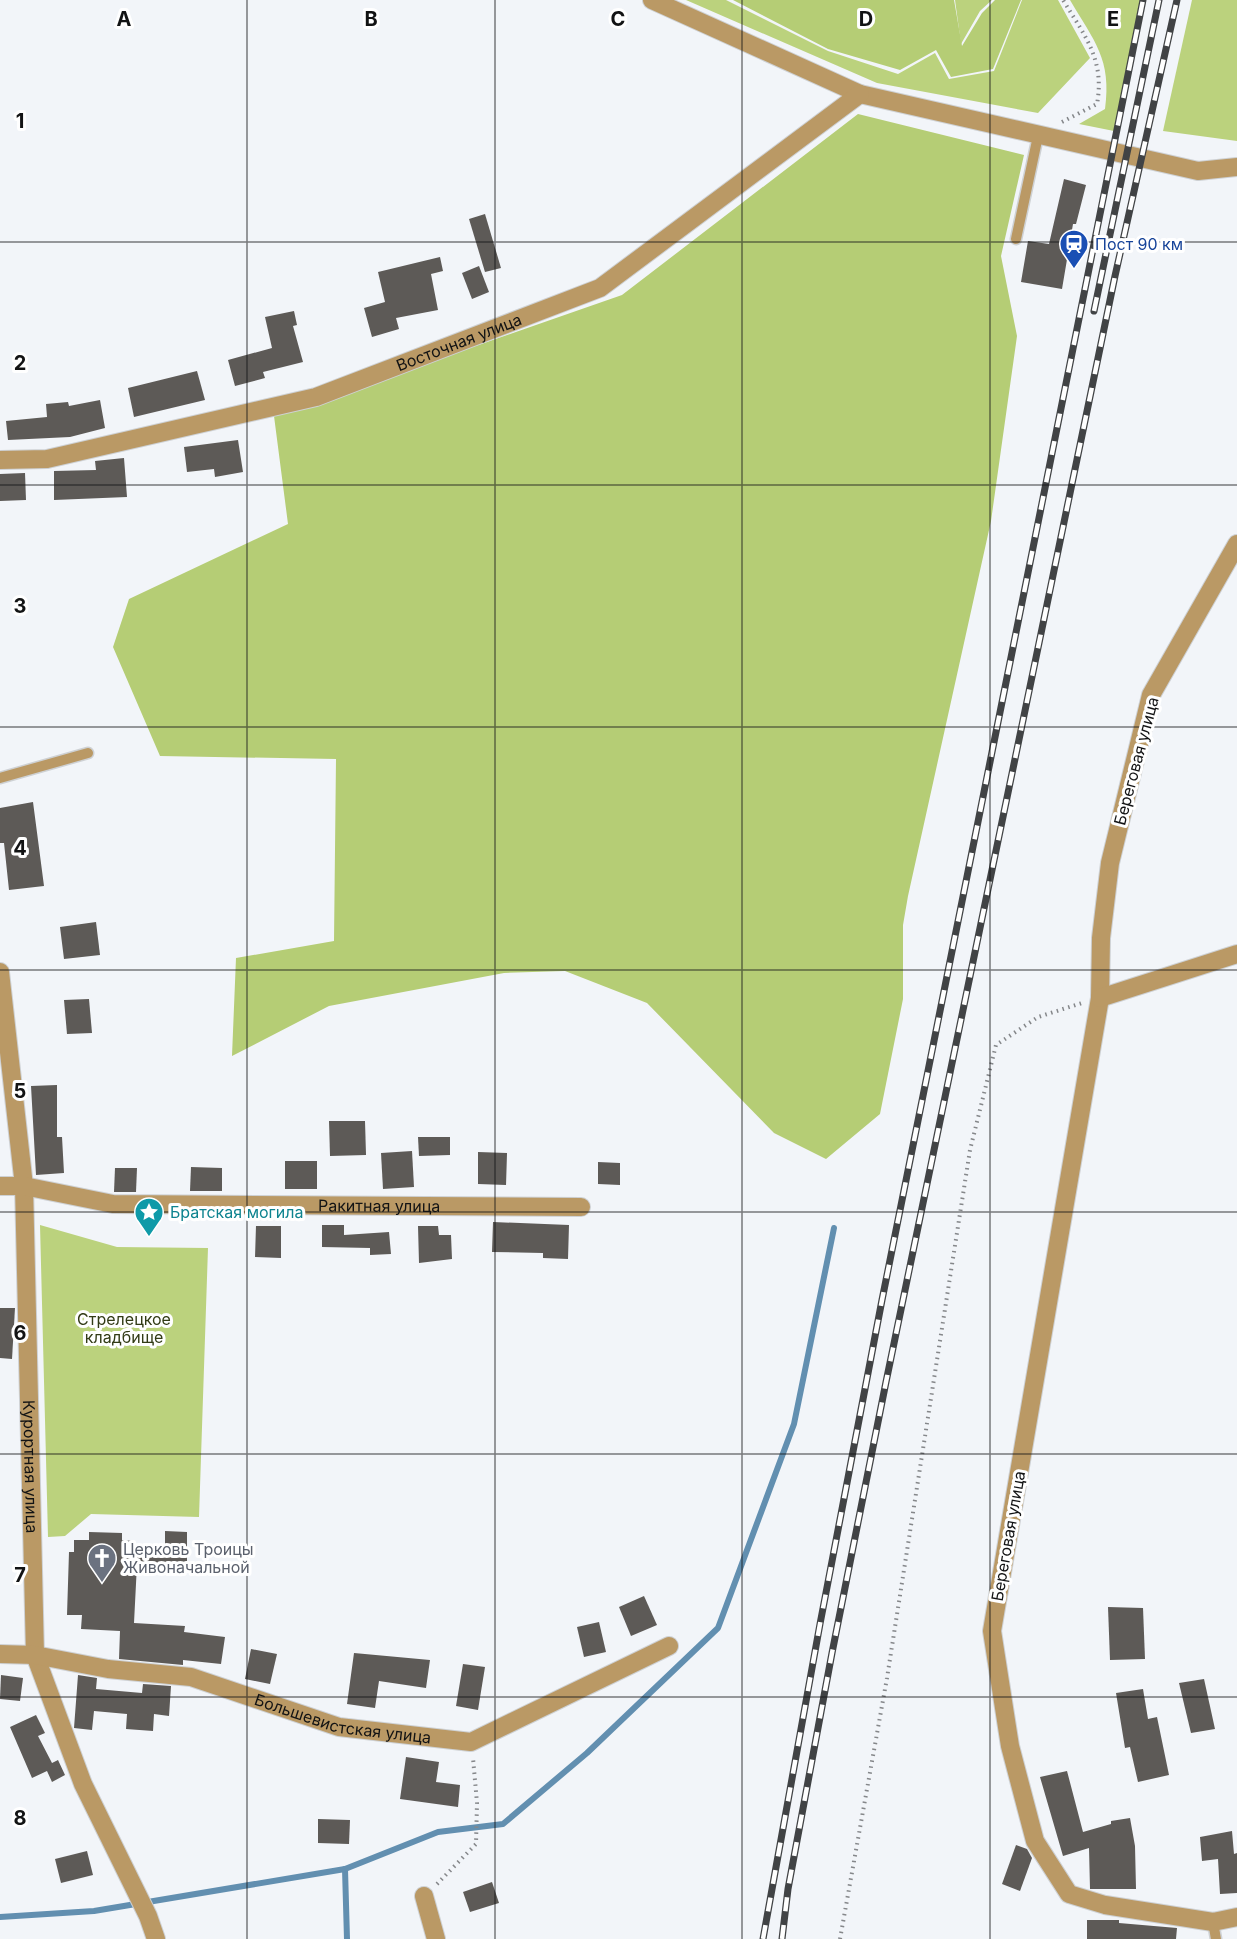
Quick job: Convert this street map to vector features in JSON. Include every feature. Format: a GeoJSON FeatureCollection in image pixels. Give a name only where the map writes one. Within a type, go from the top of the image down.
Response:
{"type":"FeatureCollection","features":[{"type":"Feature","properties":{"kind":"street"},"geometry":{"type":"LineString","coordinates":[[652,0],[860,94],[1198,171],[1237,167]]}},
{"type":"Feature","properties":{"kind":"street","name":"Восточная улица"},"geometry":{"type":"LineString","coordinates":[[0,460],[47,459],[316,397],[600,288],[860,94]]}},
{"type":"Feature","properties":{"kind":"street","name":"Береговая улица"},"geometry":{"type":"LineString","coordinates":[[1237,544],[1152,694],[1110,863],[1101,938],[1100,998],[992,1631],[1010,1746],[1035,1841],[1069,1894],[1214,1931],[1237,1917]]}},
{"type":"Feature","properties":{"kind":"street"},"geometry":{"type":"LineString","coordinates":[[1100,998],[1237,954]]}},
{"type":"Feature","properties":{"kind":"street","name":"Курортная улица"},"geometry":{"type":"LineString","coordinates":[[0,972],[24,1186],[35,1655],[83,1784],[135,1888],[156,1939]]}},
{"type":"Feature","properties":{"kind":"street","name":"Ракитная улица"},"geometry":{"type":"LineString","coordinates":[[0,1186],[24,1186],[113,1204],[581,1207]]}},
{"type":"Feature","properties":{"kind":"street"},"geometry":{"type":"LineString","coordinates":[[471,1742],[669,1646]]}},
{"type":"Feature","properties":{"kind":"street","name":"Большевистская улица"},"geometry":{"type":"LineString","coordinates":[[0,1654],[35,1655],[108,1669],[191,1677],[339,1727],[471,1742]]}},
{"type":"Feature","properties":{"kind":"street"},"geometry":{"type":"LineString","coordinates":[[424,1896],[436,1939]]}},
{"type":"Feature","properties":{"kind":"lane"},"geometry":{"type":"LineString","coordinates":[[1016,239],[1038,136]]}},
{"type":"Feature","properties":{"kind":"lane"},"geometry":{"type":"LineString","coordinates":[[0,778],[87,753]]}},
{"type":"Feature","properties":{"kind":"path"},"geometry":{"type":"LineString","coordinates":[[1038,136],[1097,104],[1101,83],[1094,50],[1063,0]]}},
{"type":"Feature","properties":{"kind":"path"},"geometry":{"type":"LineString","coordinates":[[840,1939],[887,1678],[970,1150],[996,1045],[1038,1017],[1100,998]]}},
{"type":"Feature","properties":{"kind":"path"},"geometry":{"type":"LineString","coordinates":[[424,1896],[476,1844],[477,1803],[471,1742]]}},
{"type":"Feature","properties":{"kind":"green space"},"geometry":{"type":"Polygon","coordinates":[[[686,0],[726,0],[828,51],[898,74],[935,53],[949,79],[994,71],[1022,0],[1058,0],[1090,58],[1038,113],[877,83],[686,0]]]}},
{"type":"Feature","properties":{"kind":"green space"},"geometry":{"type":"Polygon","coordinates":[[[733,0],[954,0],[962,46],[982,13],[995,0],[1021,0],[993,69],[951,77],[936,50],[900,70],[828,49],[733,0]]]}},
{"type":"Feature","properties":{"kind":"green space"},"geometry":{"type":"Polygon","coordinates":[[[955,0],[992,0],[980,11],[961,44],[955,0]]]}},
{"type":"Feature","properties":{"kind":"green space"},"geometry":{"type":"Polygon","coordinates":[[[1070,0],[1140,0],[1114,131],[1079,124],[1105,109],[1106,77],[1099,51],[1070,0]]]}},
{"type":"Feature","properties":{"kind":"green space"},"geometry":{"type":"Polygon","coordinates":[[[1192,0],[1237,0],[1237,141],[1163,131],[1192,0]]]}},
{"type":"Feature","properties":{"kind":"green space"},"geometry":{"type":"Polygon","coordinates":[[[858,114],[1024,155],[1001,256],[1017,336],[991,521],[908,896],[903,925],[903,999],[880,1114],[826,1159],[774,1133],[647,1003],[565,971],[504,973],[329,1006],[232,1056],[236,958],[334,941],[336,759],[160,756],[113,647],[129,599],[288,524],[274,416],[622,295],[858,114]]]}},
{"type":"Feature","properties":{"kind":"green space","name":"Стрелецкое кладбище"},"geometry":{"type":"Polygon","coordinates":[[[40,1225],[117,1247],[208,1248],[199,1517],[91,1514],[65,1536],[48,1537],[40,1225]]]}},
{"type":"Feature","properties":{"kind":"building"},"geometry":{"type":"Polygon","coordinates":[[[1064,179],[1086,185],[1076,224],[1073,224],[1062,289],[1021,282],[1028,241],[1049,244],[1064,179]]]}},
{"type":"Feature","properties":{"kind":"building"},"geometry":{"type":"Polygon","coordinates":[[[485,214],[501,268],[485,272],[469,219],[485,214]]]}},
{"type":"Feature","properties":{"kind":"building"},"geometry":{"type":"Polygon","coordinates":[[[440,257],[443,271],[431,274],[438,310],[396,318],[399,329],[372,337],[364,308],[385,302],[378,272],[440,257]]]}},
{"type":"Feature","properties":{"kind":"building"},"geometry":{"type":"Polygon","coordinates":[[[479,266],[489,292],[472,299],[462,273],[479,266]]]}},
{"type":"Feature","properties":{"kind":"building"},"geometry":{"type":"Polygon","coordinates":[[[294,311],[297,325],[293,326],[303,362],[263,372],[265,378],[235,386],[228,360],[272,348],[265,317],[294,311]]]}},
{"type":"Feature","properties":{"kind":"building"},"geometry":{"type":"Polygon","coordinates":[[[197,371],[205,400],[134,417],[128,388],[197,371]]]}},
{"type":"Feature","properties":{"kind":"building"},"geometry":{"type":"Polygon","coordinates":[[[100,400],[105,428],[70,437],[8,440],[6,421],[47,417],[46,404],[68,402],[69,406],[100,400]]]}},
{"type":"Feature","properties":{"kind":"building"},"geometry":{"type":"Polygon","coordinates":[[[238,440],[243,472],[215,477],[214,469],[187,472],[184,447],[238,440]]]}},
{"type":"Feature","properties":{"kind":"building"},"geometry":{"type":"Polygon","coordinates":[[[124,458],[127,497],[54,500],[54,471],[96,470],[95,461],[124,458]]]}},
{"type":"Feature","properties":{"kind":"building"},"geometry":{"type":"Polygon","coordinates":[[[25,473],[26,500],[0,501],[0,474],[25,473]]]}},
{"type":"Feature","properties":{"kind":"building"},"geometry":{"type":"Polygon","coordinates":[[[33,802],[44,886],[9,890],[4,843],[0,843],[0,808],[33,802]]]}},
{"type":"Feature","properties":{"kind":"building"},"geometry":{"type":"Polygon","coordinates":[[[96,922],[100,955],[64,959],[60,927],[96,922]]]}},
{"type":"Feature","properties":{"kind":"building"},"geometry":{"type":"Polygon","coordinates":[[[89,999],[92,1033],[67,1034],[64,1000],[89,999]]]}},
{"type":"Feature","properties":{"kind":"building"},"geometry":{"type":"Polygon","coordinates":[[[57,1085],[57,1137],[62,1137],[64,1173],[36,1175],[31,1086],[57,1085]]]}},
{"type":"Feature","properties":{"kind":"building"},"geometry":{"type":"Polygon","coordinates":[[[329,1121],[365,1121],[366,1155],[330,1156],[329,1121]]]}},
{"type":"Feature","properties":{"kind":"building"},"geometry":{"type":"Polygon","coordinates":[[[418,1137],[450,1137],[450,1155],[419,1156],[418,1137]]]}},
{"type":"Feature","properties":{"kind":"building"},"geometry":{"type":"Polygon","coordinates":[[[412,1151],[414,1187],[383,1189],[381,1153],[412,1151]]]}},
{"type":"Feature","properties":{"kind":"building"},"geometry":{"type":"Polygon","coordinates":[[[478,1152],[507,1153],[506,1185],[478,1184],[478,1152]]]}},
{"type":"Feature","properties":{"kind":"building"},"geometry":{"type":"Polygon","coordinates":[[[285,1161],[317,1161],[317,1189],[285,1189],[285,1161]]]}},
{"type":"Feature","properties":{"kind":"building"},"geometry":{"type":"Polygon","coordinates":[[[598,1162],[620,1163],[620,1185],[598,1184],[598,1162]]]}},
{"type":"Feature","properties":{"kind":"building"},"geometry":{"type":"Polygon","coordinates":[[[191,1167],[222,1168],[222,1191],[190,1191],[191,1167]]]}},
{"type":"Feature","properties":{"kind":"building"},"geometry":{"type":"Polygon","coordinates":[[[115,1168],[137,1168],[136,1192],[114,1192],[115,1168]]]}},
{"type":"Feature","properties":{"kind":"building"},"geometry":{"type":"Polygon","coordinates":[[[493,1222],[569,1225],[568,1259],[543,1258],[543,1253],[492,1252],[493,1222]]]}},
{"type":"Feature","properties":{"kind":"building"},"geometry":{"type":"Polygon","coordinates":[[[322,1225],[344,1225],[344,1235],[389,1232],[391,1254],[370,1255],[370,1248],[322,1247],[322,1225]]]}},
{"type":"Feature","properties":{"kind":"building"},"geometry":{"type":"Polygon","coordinates":[[[256,1226],[281,1226],[281,1258],[255,1257],[256,1226]]]}},
{"type":"Feature","properties":{"kind":"building"},"geometry":{"type":"Polygon","coordinates":[[[418,1226],[438,1226],[439,1235],[451,1235],[452,1259],[419,1263],[418,1226]]]}},
{"type":"Feature","properties":{"kind":"building"},"geometry":{"type":"Polygon","coordinates":[[[0,1308],[15,1308],[12,1359],[0,1358],[0,1308]]]}},
{"type":"Feature","properties":{"kind":"building"},"geometry":{"type":"Polygon","coordinates":[[[165,1531],[187,1532],[187,1565],[137,1564],[134,1623],[185,1626],[184,1632],[225,1637],[221,1664],[183,1660],[183,1665],[119,1659],[120,1631],[81,1629],[82,1615],[67,1615],[69,1552],[74,1552],[74,1540],[89,1540],[89,1532],[122,1533],[122,1540],[134,1541],[133,1550],[165,1551],[165,1531]]]}},
{"type":"Feature","properties":{"kind":"building"},"geometry":{"type":"Polygon","coordinates":[[[644,1596],[657,1625],[631,1636],[619,1607],[644,1596]]]}},
{"type":"Feature","properties":{"kind":"building"},"geometry":{"type":"Polygon","coordinates":[[[1108,1607],[1143,1608],[1145,1659],[1110,1660],[1108,1607]]]}},
{"type":"Feature","properties":{"kind":"building"},"geometry":{"type":"Polygon","coordinates":[[[599,1622],[606,1652],[584,1657],[577,1627],[599,1622]]]}},
{"type":"Feature","properties":{"kind":"building"},"geometry":{"type":"Polygon","coordinates":[[[251,1649],[277,1654],[270,1684],[245,1679],[251,1649]]]}},
{"type":"Feature","properties":{"kind":"building"},"geometry":{"type":"Polygon","coordinates":[[[354,1653],[430,1660],[426,1688],[379,1681],[375,1708],[347,1704],[354,1653]]]}},
{"type":"Feature","properties":{"kind":"building"},"geometry":{"type":"Polygon","coordinates":[[[463,1664],[485,1667],[478,1710],[456,1706],[463,1664]]]}},
{"type":"Feature","properties":{"kind":"building"},"geometry":{"type":"Polygon","coordinates":[[[1,1675],[23,1678],[20,1701],[0,1699],[1,1675]]]}},
{"type":"Feature","properties":{"kind":"building"},"geometry":{"type":"Polygon","coordinates":[[[78,1675],[97,1678],[96,1689],[142,1693],[143,1684],[171,1686],[169,1716],[154,1714],[153,1731],[126,1729],[127,1714],[94,1711],[92,1730],[74,1728],[78,1675]]]}},
{"type":"Feature","properties":{"kind":"building"},"geometry":{"type":"Polygon","coordinates":[[[1204,1679],[1215,1729],[1191,1733],[1179,1683],[1204,1679]]]}},
{"type":"Feature","properties":{"kind":"building"},"geometry":{"type":"Polygon","coordinates":[[[1143,1689],[1148,1719],[1157,1717],[1169,1775],[1138,1782],[1130,1747],[1125,1748],[1116,1693],[1143,1689]]]}},
{"type":"Feature","properties":{"kind":"building"},"geometry":{"type":"Polygon","coordinates":[[[36,1715],[45,1733],[38,1736],[52,1763],[58,1760],[65,1775],[52,1782],[47,1771],[32,1778],[10,1727],[36,1715]]]}},
{"type":"Feature","properties":{"kind":"building"},"geometry":{"type":"Polygon","coordinates":[[[406,1757],[439,1762],[436,1782],[460,1785],[458,1807],[400,1799],[406,1757]]]}},
{"type":"Feature","properties":{"kind":"building"},"geometry":{"type":"Polygon","coordinates":[[[1067,1771],[1083,1832],[1111,1824],[1111,1821],[1130,1818],[1135,1846],[1136,1889],[1090,1889],[1089,1848],[1063,1856],[1040,1777],[1067,1771]]]}},
{"type":"Feature","properties":{"kind":"building"},"geometry":{"type":"Polygon","coordinates":[[[318,1819],[350,1820],[349,1844],[318,1843],[318,1819]]]}},
{"type":"Feature","properties":{"kind":"building"},"geometry":{"type":"Polygon","coordinates":[[[1232,1831],[1234,1854],[1237,1853],[1237,1893],[1220,1894],[1218,1859],[1202,1861],[1200,1837],[1232,1831]]]}},
{"type":"Feature","properties":{"kind":"building"},"geometry":{"type":"Polygon","coordinates":[[[1016,1845],[1027,1849],[1032,1858],[1020,1891],[1002,1884],[1016,1845]]]}},
{"type":"Feature","properties":{"kind":"building"},"geometry":{"type":"Polygon","coordinates":[[[87,1851],[93,1875],[61,1883],[55,1859],[87,1851]]]}},
{"type":"Feature","properties":{"kind":"building"},"geometry":{"type":"Polygon","coordinates":[[[492,1882],[499,1903],[470,1912],[463,1892],[492,1882]]]}},
{"type":"Feature","properties":{"kind":"building"},"geometry":{"type":"Polygon","coordinates":[[[1087,1920],[1119,1920],[1119,1923],[1177,1928],[1176,1939],[1087,1939],[1087,1920]]]}},
{"type":"Feature","properties":{"kind":"waterway"},"geometry":{"type":"LineString","coordinates":[[0,1917],[94,1911],[345,1869],[438,1832],[503,1824],[587,1753],[718,1628],[794,1424],[834,1228]]}},
{"type":"Feature","properties":{"kind":"waterway"},"geometry":{"type":"LineString","coordinates":[[345,1869],[347,1939]]}},
{"type":"Feature","properties":{"kind":"railway"},"geometry":{"type":"LineString","coordinates":[[763,1939],[882,1300],[1143,0]]}},
{"type":"Feature","properties":{"kind":"railway"},"geometry":{"type":"LineString","coordinates":[[1094,311],[1159,0]]}},
{"type":"Feature","properties":{"kind":"railway"},"geometry":{"type":"LineString","coordinates":[[782,1939],[788,1889],[832,1653],[886,1382],[1115,276],[1177,0]]}},
{"type":"Feature","properties":{"kind":"place","name":"Пост 90 км"},"geometry":{"type":"Point","coordinates":[1074,270]}},
{"type":"Feature","properties":{"kind":"place","name":"Братская могила"},"geometry":{"type":"Point","coordinates":[149,1238]}},
{"type":"Feature","properties":{"kind":"place","name":"Церковь Троицы Живоначальной"},"geometry":{"type":"Point","coordinates":[102,1584]}}]}
